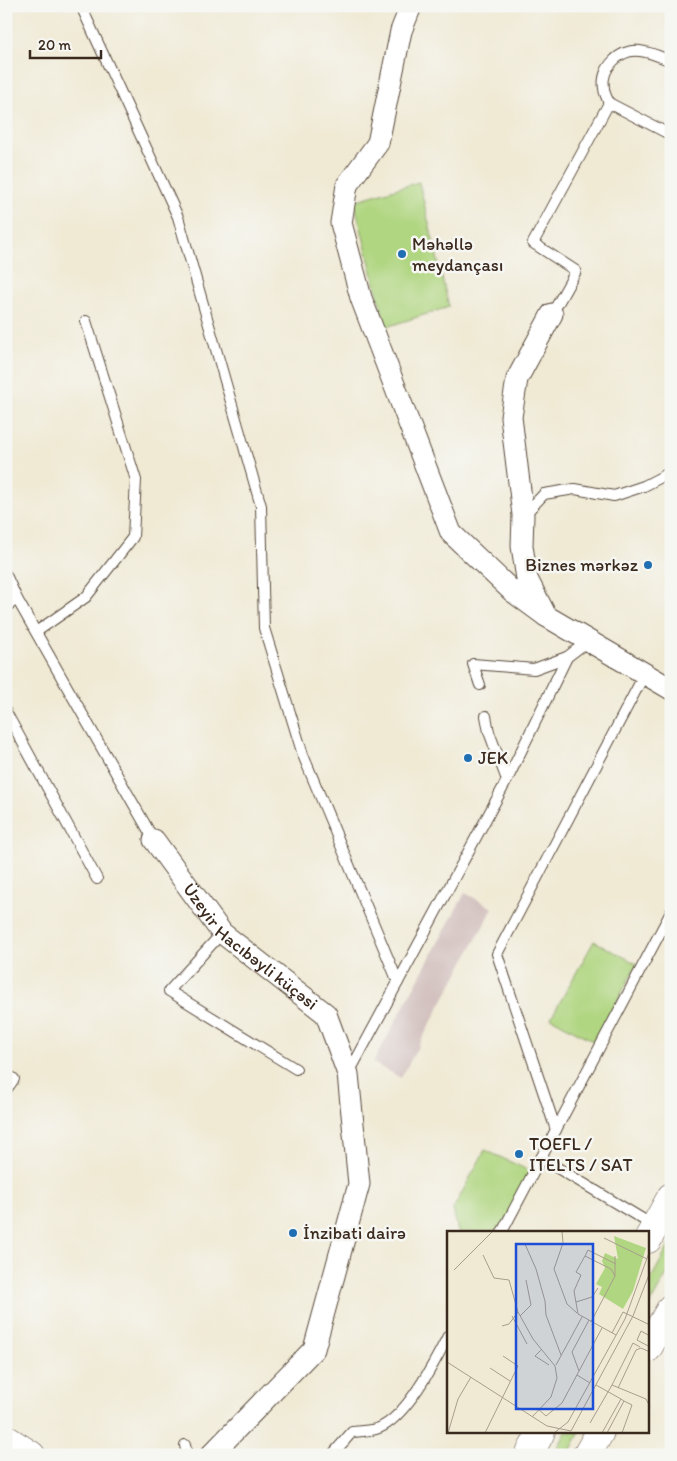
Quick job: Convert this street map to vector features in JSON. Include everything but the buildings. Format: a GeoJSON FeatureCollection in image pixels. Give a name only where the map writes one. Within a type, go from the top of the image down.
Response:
{"type":"FeatureCollection","features":[{"type":"Feature","properties":{"kind":"main road"},"geometry":{"type":"LineString","coordinates":[[652,1232],[671,1198]]}},
{"type":"Feature","properties":{"kind":"main road"},"geometry":{"type":"LineString","coordinates":[[650,1345],[671,1308]]}},
{"type":"Feature","properties":{"kind":"main road"},"geometry":{"type":"LineString","coordinates":[[529,1455],[540,1434]]}},
{"type":"Feature","properties":{"kind":"main road"},"geometry":{"type":"LineString","coordinates":[[587,1455],[599,1434]]}},
{"type":"Feature","properties":{"kind":"main road"},"geometry":{"type":"LineString","coordinates":[[6,1439],[31,1455]]}},
{"type":"Feature","properties":{"kind":"street"},"geometry":{"type":"LineString","coordinates":[[411,6],[402,31],[378,143],[347,185],[340,223],[361,298],[450,532],[512,591],[546,616],[644,675],[668,682]]}},
{"type":"Feature","properties":{"kind":"street"},"geometry":{"type":"LineString","coordinates":[[546,616],[527,579],[522,546],[524,516],[512,417],[517,379],[552,314]]}},
{"type":"Feature","properties":{"kind":"street","name":"Üzeyir Hacıbəyli küçəsi"},"geometry":{"type":"LineString","coordinates":[[154,840],[222,933],[326,1014],[348,1074],[359,1184],[314,1349],[211,1455]]}},
{"type":"Feature","properties":{"kind":"lane"},"geometry":{"type":"LineString","coordinates":[[81,6],[178,217],[261,506],[264,628],[303,755],[398,982]]}},
{"type":"Feature","properties":{"kind":"lane"},"geometry":{"type":"LineString","coordinates":[[671,61],[640,50],[624,53],[613,61],[605,74],[603,87],[609,103],[671,135]]}},
{"type":"Feature","properties":{"kind":"lane"},"geometry":{"type":"LineString","coordinates":[[552,314],[576,271],[533,243],[609,103]]}},
{"type":"Feature","properties":{"kind":"lane"},"geometry":{"type":"LineString","coordinates":[[36,632],[86,596],[133,537],[136,480],[86,321]]}},
{"type":"Feature","properties":{"kind":"lane"},"geometry":{"type":"LineString","coordinates":[[524,516],[544,494],[575,489],[614,496],[644,486],[671,472]]}},
{"type":"Feature","properties":{"kind":"lane"},"geometry":{"type":"LineString","coordinates":[[6,575],[17,599],[154,840]]}},
{"type":"Feature","properties":{"kind":"lane"},"geometry":{"type":"LineString","coordinates":[[6,607],[17,599]]}},
{"type":"Feature","properties":{"kind":"lane"},"geometry":{"type":"LineString","coordinates":[[480,685],[473,664],[534,669],[567,656],[588,642]]}},
{"type":"Feature","properties":{"kind":"lane"},"geometry":{"type":"LineString","coordinates":[[348,1074],[507,780],[567,656]]}},
{"type":"Feature","properties":{"kind":"lane"},"geometry":{"type":"LineString","coordinates":[[556,1130],[497,954],[644,675]]}},
{"type":"Feature","properties":{"kind":"lane"},"geometry":{"type":"LineString","coordinates":[[6,712],[97,879]]}},
{"type":"Feature","properties":{"kind":"lane"},"geometry":{"type":"LineString","coordinates":[[486,716],[488,732],[507,780]]}},
{"type":"Feature","properties":{"kind":"lane"},"geometry":{"type":"LineString","coordinates":[[503,1231],[671,912]]}},
{"type":"Feature","properties":{"kind":"lane"},"geometry":{"type":"LineString","coordinates":[[222,933],[169,991],[296,1069]]}},
{"type":"Feature","properties":{"kind":"lane"},"geometry":{"type":"LineString","coordinates":[[6,1073],[14,1079],[6,1090]]}},
{"type":"Feature","properties":{"kind":"lane"},"geometry":{"type":"LineString","coordinates":[[541,1158],[652,1232]]}},
{"type":"Feature","properties":{"kind":"lane"},"geometry":{"type":"LineString","coordinates":[[332,1455],[352,1432],[377,1429],[405,1407],[434,1364],[447,1338]]}},
{"type":"Feature","properties":{"kind":"shaded area"},"geometry":{"type":"Polygon","coordinates":[[[465,893],[493,908],[401,1078],[373,1063],[465,893]]]}},
{"type":"Feature","properties":{"kind":"green space","name":"Məhəllə meydançası"},"geometry":{"type":"Polygon","coordinates":[[[419,182],[449,307],[386,327],[354,201],[419,182]]]}},
{"type":"Feature","properties":{"kind":"green space"},"geometry":{"type":"Polygon","coordinates":[[[594,941],[637,964],[595,1042],[551,1018],[594,941]]]}},
{"type":"Feature","properties":{"kind":"green space"},"geometry":{"type":"Polygon","coordinates":[[[485,1150],[530,1171],[500,1231],[458,1231],[453,1209],[485,1150]]]}},
{"type":"Feature","properties":{"kind":"green space"},"geometry":{"type":"Polygon","coordinates":[[[670,1244],[671,1267],[650,1304],[650,1280],[670,1244]]]}},
{"type":"Feature","properties":{"kind":"green space"},"geometry":{"type":"Polygon","coordinates":[[[565,1434],[579,1434],[568,1455],[554,1455],[565,1434]]]}},
{"type":"Feature","properties":{"kind":"place","name":"Məhəllə meydançası"},"geometry":{"type":"Point","coordinates":[402,254]}},
{"type":"Feature","properties":{"kind":"place","name":"Biznes mərkəz"},"geometry":{"type":"Point","coordinates":[648,565]}},
{"type":"Feature","properties":{"kind":"place","name":"JEK"},"geometry":{"type":"Point","coordinates":[468,758]}},
{"type":"Feature","properties":{"kind":"place","name":"TOEFL / ITELTS / SAT"},"geometry":{"type":"Point","coordinates":[519,1154]}},
{"type":"Feature","properties":{"kind":"place","name":"İnzibati dairə"},"geometry":{"type":"Point","coordinates":[293,1233]}}]}
